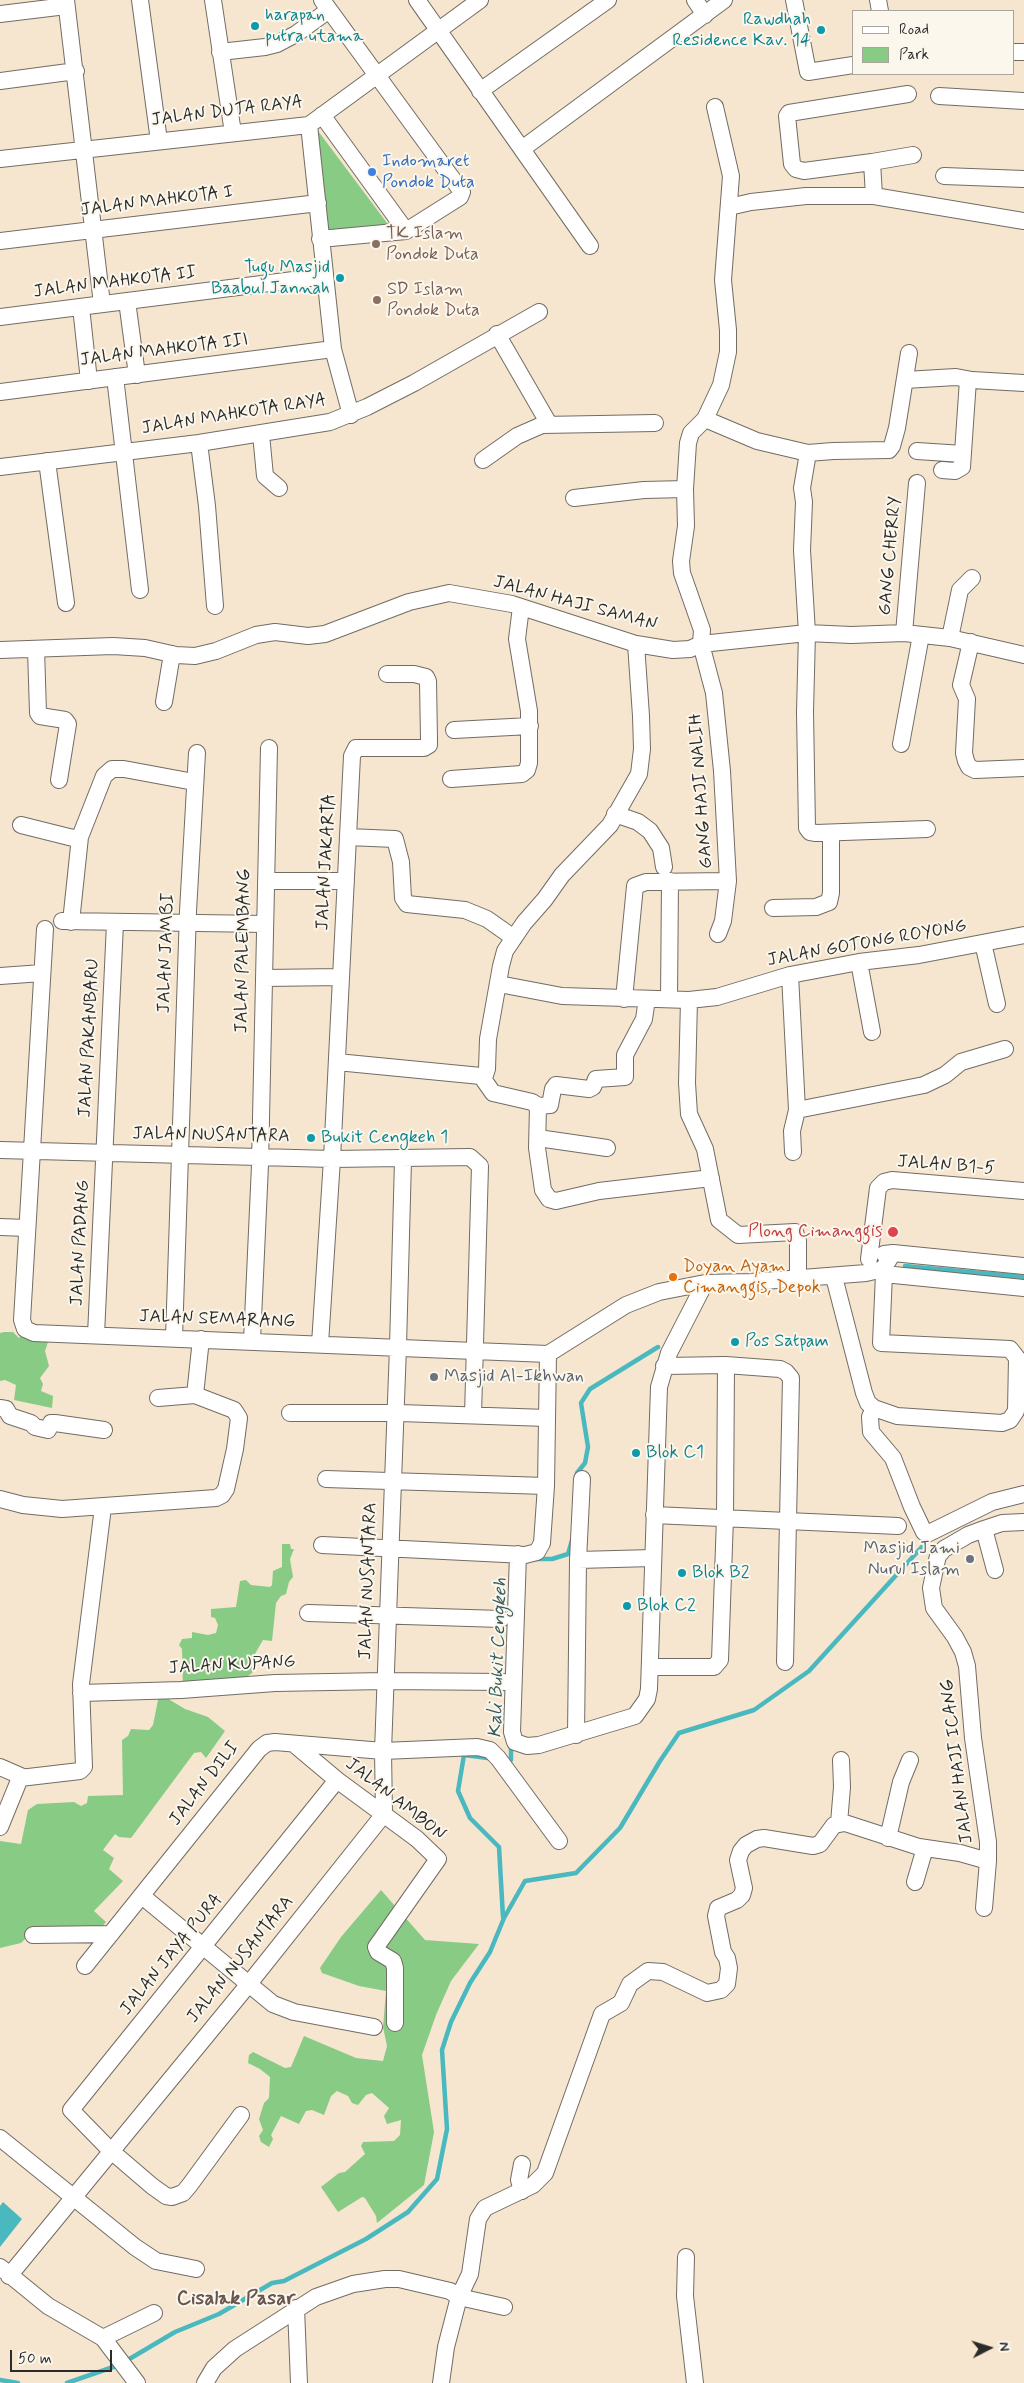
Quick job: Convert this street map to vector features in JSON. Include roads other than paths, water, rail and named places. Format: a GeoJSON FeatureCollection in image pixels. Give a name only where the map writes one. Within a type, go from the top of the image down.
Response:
{"type":"FeatureCollection","features":[{"type":"Feature","properties":{"kind":"street"},"geometry":{"type":"LineString","coordinates":[[140,0],[159,141]]}},
{"type":"Feature","properties":{"kind":"street"},"geometry":{"type":"LineString","coordinates":[[213,0],[233,133]]}},
{"type":"Feature","properties":{"kind":"street"},"geometry":{"type":"LineString","coordinates":[[417,0],[590,246]]}},
{"type":"Feature","properties":{"kind":"street","name":"JALAN DUTA RAYA"},"geometry":{"type":"LineString","coordinates":[[0,159],[309,125],[480,0]]}},
{"type":"Feature","properties":{"kind":"street"},"geometry":{"type":"LineString","coordinates":[[480,91],[608,0]]}},
{"type":"Feature","properties":{"kind":"street"},"geometry":{"type":"LineString","coordinates":[[695,0],[705,14]]}},
{"type":"Feature","properties":{"kind":"street"},"geometry":{"type":"LineString","coordinates":[[522,149],[724,0]]}},
{"type":"Feature","properties":{"kind":"street"},"geometry":{"type":"LineString","coordinates":[[794,0],[808,72],[852,65]]}},
{"type":"Feature","properties":{"kind":"street"},"geometry":{"type":"LineString","coordinates":[[0,14],[66,3],[76,71],[102,304]]}},
{"type":"Feature","properties":{"kind":"street"},"geometry":{"type":"LineString","coordinates":[[220,52],[265,48],[277,44],[296,34],[325,5],[462,192],[460,197],[406,231],[320,239]]}},
{"type":"Feature","properties":{"kind":"street"},"geometry":{"type":"LineString","coordinates":[[0,81],[76,71]]}},
{"type":"Feature","properties":{"kind":"street"},"geometry":{"type":"LineString","coordinates":[[908,94],[789,113],[787,116],[792,164],[796,169],[804,171],[913,155]]}},
{"type":"Feature","properties":{"kind":"street"},"geometry":{"type":"LineString","coordinates":[[938,96],[1024,100]]}},
{"type":"Feature","properties":{"kind":"street","name":"GANG HAJI NALIH"},"geometry":{"type":"LineString","coordinates":[[715,107],[731,176],[723,280],[728,330],[728,352],[721,384],[705,419],[691,433],[688,443],[685,489],[686,526],[681,562],[682,572],[700,621],[701,644],[714,693],[725,806],[728,881],[718,934]]}},
{"type":"Feature","properties":{"kind":"street"},"geometry":{"type":"LineString","coordinates":[[322,115],[406,231]]}},
{"type":"Feature","properties":{"kind":"street"},"geometry":{"type":"LineString","coordinates":[[309,125],[333,349],[351,415]]}},
{"type":"Feature","properties":{"kind":"street"},"geometry":{"type":"LineString","coordinates":[[872,162],[874,196]]}},
{"type":"Feature","properties":{"kind":"street"},"geometry":{"type":"LineString","coordinates":[[944,176],[1024,179]]}},
{"type":"Feature","properties":{"kind":"street"},"geometry":{"type":"LineString","coordinates":[[729,207],[751,202],[806,196],[874,196],[1024,221]]}},
{"type":"Feature","properties":{"kind":"street","name":"JALAN MAHKOTA I"},"geometry":{"type":"LineString","coordinates":[[0,241],[318,203]]}},
{"type":"Feature","properties":{"kind":"street","name":"JALAN MAHKOTA II"},"geometry":{"type":"LineString","coordinates":[[0,317],[325,276]]}},
{"type":"Feature","properties":{"kind":"street"},"geometry":{"type":"LineString","coordinates":[[127,301],[137,375]]}},
{"type":"Feature","properties":{"kind":"street"},"geometry":{"type":"LineString","coordinates":[[81,307],[89,381]]}},
{"type":"Feature","properties":{"kind":"street","name":"JALAN MAHKOTA RAYA"},"geometry":{"type":"LineString","coordinates":[[0,467],[261,434],[322,423],[351,415],[414,383],[497,334],[539,312]]}},
{"type":"Feature","properties":{"kind":"street"},"geometry":{"type":"LineString","coordinates":[[497,334],[549,424]]}},
{"type":"Feature","properties":{"kind":"street","name":"JALAN MAHKOTA III"},"geometry":{"type":"LineString","coordinates":[[0,392],[333,349]]}},
{"type":"Feature","properties":{"kind":"street"},"geometry":{"type":"LineString","coordinates":[[705,419],[757,441],[808,453],[833,450],[889,450],[897,428],[909,353]]}},
{"type":"Feature","properties":{"kind":"street"},"geometry":{"type":"LineString","coordinates":[[115,377],[140,590]]}},
{"type":"Feature","properties":{"kind":"street"},"geometry":{"type":"LineString","coordinates":[[905,380],[956,377],[968,380],[1024,382]]}},
{"type":"Feature","properties":{"kind":"street"},"geometry":{"type":"LineString","coordinates":[[942,470],[960,469],[963,454],[968,380]]}},
{"type":"Feature","properties":{"kind":"street"},"geometry":{"type":"LineString","coordinates":[[483,460],[522,433],[536,426],[549,424],[655,423]]}},
{"type":"Feature","properties":{"kind":"street"},"geometry":{"type":"LineString","coordinates":[[261,434],[265,476],[278,488]]}},
{"type":"Feature","properties":{"kind":"street"},"geometry":{"type":"LineString","coordinates":[[199,443],[207,506],[215,606]]}},
{"type":"Feature","properties":{"kind":"street"},"geometry":{"type":"LineString","coordinates":[[917,450],[963,454]]}},
{"type":"Feature","properties":{"kind":"street"},"geometry":{"type":"LineString","coordinates":[[808,453],[802,488],[804,502],[802,550],[807,633],[805,712],[807,828],[810,832],[816,834],[927,829]]}},
{"type":"Feature","properties":{"kind":"street"},"geometry":{"type":"LineString","coordinates":[[47,461],[66,603]]}},
{"type":"Feature","properties":{"kind":"street","name":"GANG CHERRY"},"geometry":{"type":"LineString","coordinates":[[904,633],[918,483]]}},
{"type":"Feature","properties":{"kind":"street"},"geometry":{"type":"LineString","coordinates":[[574,498],[644,490],[685,489]]}},
{"type":"Feature","properties":{"kind":"street"},"geometry":{"type":"LineString","coordinates":[[950,638],[960,590],[972,578]]}},
{"type":"Feature","properties":{"kind":"street","name":"JALAN HAJI SAMAN"},"geometry":{"type":"LineString","coordinates":[[0,650],[113,646],[145,648],[186,656],[203,655],[256,634],[308,636],[325,634],[409,602],[440,594],[459,594],[522,607],[636,644],[673,650],[690,649],[701,644],[807,633],[851,635],[904,633],[950,638],[1024,655]]}},
{"type":"Feature","properties":{"kind":"street"},"geometry":{"type":"LineString","coordinates":[[451,779],[522,774],[527,770],[529,763],[530,726],[526,684],[517,639],[522,607]]}},
{"type":"Feature","properties":{"kind":"street"},"geometry":{"type":"LineString","coordinates":[[901,744],[921,635]]}},
{"type":"Feature","properties":{"kind":"street"},"geometry":{"type":"LineString","coordinates":[[971,642],[962,685],[967,699],[966,760],[969,767],[975,770],[1024,768]]}},
{"type":"Feature","properties":{"kind":"street"},"geometry":{"type":"LineString","coordinates":[[336,1062],[481,1076],[485,1074],[487,1069],[488,1039],[506,951],[562,875],[602,834],[635,783],[640,766],[641,716],[636,644]]}},
{"type":"Feature","properties":{"kind":"street"},"geometry":{"type":"LineString","coordinates":[[36,649],[38,713],[40,716],[65,720],[68,724],[59,780]]}},
{"type":"Feature","properties":{"kind":"street"},"geometry":{"type":"LineString","coordinates":[[164,702],[172,654]]}},
{"type":"Feature","properties":{"kind":"street","name":"JALAN JAKARTA"},"geometry":{"type":"LineString","coordinates":[[320,1344],[332,1159],[353,751],[362,747],[424,748],[429,745],[428,688],[426,677],[414,674],[387,674]]}},
{"type":"Feature","properties":{"kind":"street"},"geometry":{"type":"LineString","coordinates":[[454,730],[530,726]]}},
{"type":"Feature","properties":{"kind":"street","name":"JALAN PALEMBANG"},"geometry":{"type":"LineString","coordinates":[[252,1341],[260,1156],[269,748]]}},
{"type":"Feature","properties":{"kind":"street","name":"JALAN JAMBI"},"geometry":{"type":"LineString","coordinates":[[174,1338],[188,924],[197,753]]}},
{"type":"Feature","properties":{"kind":"street"},"geometry":{"type":"LineString","coordinates":[[194,782],[124,769],[112,769],[104,776],[80,837],[66,921],[265,924]]}},
{"type":"Feature","properties":{"kind":"street"},"geometry":{"type":"LineString","coordinates":[[615,814],[638,822],[650,831],[661,848],[667,874],[669,1000]]}},
{"type":"Feature","properties":{"kind":"street"},"geometry":{"type":"LineString","coordinates":[[21,825],[73,838],[80,837]]}},
{"type":"Feature","properties":{"kind":"street"},"geometry":{"type":"LineString","coordinates":[[773,908],[816,907],[829,902],[831,893],[831,833]]}},
{"type":"Feature","properties":{"kind":"street"},"geometry":{"type":"LineString","coordinates":[[348,837],[395,839],[401,862],[404,898],[407,904],[465,910],[487,920],[514,938]]}},
{"type":"Feature","properties":{"kind":"street"},"geometry":{"type":"LineString","coordinates":[[624,999],[635,886],[667,874],[728,881]]}},
{"type":"Feature","properties":{"kind":"street"},"geometry":{"type":"LineString","coordinates":[[266,881],[346,881]]}},
{"type":"Feature","properties":{"kind":"street","name":"JALAN PAKANBARU"},"geometry":{"type":"LineString","coordinates":[[105,1154],[115,923]]}},
{"type":"Feature","properties":{"kind":"street"},"geometry":{"type":"LineString","coordinates":[[0,1227],[27,1228],[45,929]]}},
{"type":"Feature","properties":{"kind":"street","name":"JALAN GOTONG ROYONG"},"geometry":{"type":"LineString","coordinates":[[498,984],[562,996],[689,1000],[717,997],[790,975],[859,962],[911,956],[1023,938]]}},
{"type":"Feature","properties":{"kind":"street"},"geometry":{"type":"LineString","coordinates":[[983,943],[997,1004]]}},
{"type":"Feature","properties":{"kind":"street"},"geometry":{"type":"LineString","coordinates":[[859,962],[872,1032]]}},
{"type":"Feature","properties":{"kind":"street"},"geometry":{"type":"LineString","coordinates":[[0,976],[42,973]]}},
{"type":"Feature","properties":{"kind":"street"},"geometry":{"type":"LineString","coordinates":[[790,975],[797,1110],[792,1131],[793,1152]]}},
{"type":"Feature","properties":{"kind":"street"},"geometry":{"type":"LineString","coordinates":[[264,978],[341,977]]}},
{"type":"Feature","properties":{"kind":"street"},"geometry":{"type":"LineString","coordinates":[[481,1076],[493,1093],[532,1102],[538,1106],[550,1105],[553,1088],[556,1085],[590,1089],[593,1088],[596,1079],[625,1077],[625,1055],[644,1019],[647,999]]}},
{"type":"Feature","properties":{"kind":"street"},"geometry":{"type":"LineString","coordinates":[[689,1000],[686,1083],[689,1114],[705,1148],[719,1220],[730,1231],[741,1235],[795,1232],[798,1241],[798,1278]]}},
{"type":"Feature","properties":{"kind":"street"},"geometry":{"type":"LineString","coordinates":[[797,1110],[924,1085],[945,1075],[961,1062],[1005,1049]]}},
{"type":"Feature","properties":{"kind":"street"},"geometry":{"type":"LineString","coordinates":[[538,1106],[537,1148],[543,1190],[549,1199],[556,1201],[608,1190],[711,1178]]}},
{"type":"Feature","properties":{"kind":"street"},"geometry":{"type":"LineString","coordinates":[[538,1138],[607,1148]]}},
{"type":"Feature","properties":{"kind":"street","name":"JALAN NUSANTARA"},"geometry":{"type":"LineString","coordinates":[[0,1150],[403,1160],[394,1480],[385,1681],[384,1814],[248,1986],[72,2197],[5,2271]]}},
{"type":"Feature","properties":{"kind":"street","name":"JALAN PADANG"},"geometry":{"type":"LineString","coordinates":[[96,1335],[105,1154]]}},
{"type":"Feature","properties":{"kind":"street"},"geometry":{"type":"LineString","coordinates":[[403,1160],[466,1156],[473,1159],[480,1166],[472,1415]]}},
{"type":"Feature","properties":{"kind":"street","name":"JALAN B1-5"},"geometry":{"type":"LineString","coordinates":[[869,1259],[878,1188],[884,1182],[892,1180],[1024,1191]]}},
{"type":"Feature","properties":{"kind":"street","name":"JALAN SEMARANG"},"geometry":{"type":"LineString","coordinates":[[27,1228],[22,1320],[25,1329],[34,1333],[548,1354]]}},
{"type":"Feature","properties":{"kind":"street"},"geometry":{"type":"LineString","coordinates":[[842,1275],[869,1259],[894,1253],[1024,1266]]}},
{"type":"Feature","properties":{"kind":"street"},"geometry":{"type":"LineString","coordinates":[[842,1275],[864,1393],[874,1408],[896,1416],[1002,1423],[1010,1420],[1016,1411],[1017,1358],[1010,1349],[881,1343],[884,1271],[894,1253]]}},
{"type":"Feature","properties":{"kind":"street"},"geometry":{"type":"LineString","coordinates":[[322,1546],[534,1554],[539,1550],[542,1543],[546,1486],[548,1354],[626,1305],[659,1292],[705,1283],[751,1282],[866,1274],[884,1271],[1024,1288]]}},
{"type":"Feature","properties":{"kind":"street"},"geometry":{"type":"LineString","coordinates":[[518,1554],[512,1736],[518,1744],[527,1746],[539,1745],[635,1716],[647,1699],[650,1667],[659,1388],[664,1366],[705,1283]]}},
{"type":"Feature","properties":{"kind":"street"},"geometry":{"type":"LineString","coordinates":[[195,1395],[201,1339]]}},
{"type":"Feature","properties":{"kind":"street"},"geometry":{"type":"LineString","coordinates":[[664,1366],[726,1365],[780,1369],[791,1378],[785,1662]]}},
{"type":"Feature","properties":{"kind":"street"},"geometry":{"type":"LineString","coordinates":[[650,1667],[714,1667],[720,1660],[725,1518],[726,1365]]}},
{"type":"Feature","properties":{"kind":"street"},"geometry":{"type":"LineString","coordinates":[[0,1499],[23,1505],[50,1508],[103,1507],[216,1498],[222,1495],[226,1489],[235,1449],[239,1418],[234,1410],[195,1395],[158,1398]]}},
{"type":"Feature","properties":{"kind":"street"},"geometry":{"type":"LineString","coordinates":[[0,1408],[6,1409],[10,1416],[31,1423],[35,1427],[48,1430],[51,1423],[104,1430]]}},
{"type":"Feature","properties":{"kind":"street"},"geometry":{"type":"LineString","coordinates":[[874,1408],[870,1417],[871,1432],[893,1458],[912,1507],[924,1532],[927,1534],[992,1502],[1024,1494]]}},
{"type":"Feature","properties":{"kind":"street"},"geometry":{"type":"LineString","coordinates":[[290,1413],[395,1413],[546,1418]]}},
{"type":"Feature","properties":{"kind":"street"},"geometry":{"type":"LineString","coordinates":[[326,1479],[546,1486]]}},
{"type":"Feature","properties":{"kind":"street"},"geometry":{"type":"LineString","coordinates":[[576,1735],[578,1560],[582,1479]]}},
{"type":"Feature","properties":{"kind":"street"},"geometry":{"type":"LineString","coordinates":[[0,1827],[18,1780],[24,1776],[83,1769],[81,1693],[103,1507]]}},
{"type":"Feature","properties":{"kind":"street"},"geometry":{"type":"LineString","coordinates":[[654,1515],[898,1526]]}},
{"type":"Feature","properties":{"kind":"street","name":"JALAN HAJI ICANG"},"geometry":{"type":"LineString","coordinates":[[839,1823],[853,1825],[888,1838],[926,1848],[988,1861],[988,1842],[973,1738],[967,1666],[963,1652],[934,1608],[931,1598],[933,1575],[938,1556],[944,1549],[968,1535],[1002,1523],[1024,1522]]}},
{"type":"Feature","properties":{"kind":"street"},"geometry":{"type":"LineString","coordinates":[[984,1529],[995,1570]]}},
{"type":"Feature","properties":{"kind":"street"},"geometry":{"type":"LineString","coordinates":[[578,1560],[653,1558]]}},
{"type":"Feature","properties":{"kind":"street"},"geometry":{"type":"LineString","coordinates":[[308,1613],[388,1617],[501,1619]]}},
{"type":"Feature","properties":{"kind":"street","name":"JALAN KUPANG"},"geometry":{"type":"LineString","coordinates":[[81,1693],[181,1690],[275,1683],[385,1681],[504,1682]]}},
{"type":"Feature","properties":{"kind":"street","name":"JALAN DILI"},"geometry":{"type":"LineString","coordinates":[[85,1966],[259,1749],[267,1743],[275,1742],[383,1751],[477,1747],[490,1750],[559,1840]]}},
{"type":"Feature","properties":{"kind":"street","name":"JALAN AMBON"},"geometry":{"type":"LineString","coordinates":[[294,1744],[338,1780],[445,1860],[376,1947],[378,1952],[393,1961],[395,1968],[395,2023]]}},
{"type":"Feature","properties":{"kind":"street"},"geometry":{"type":"LineString","coordinates":[[441,2383],[446,2347],[459,2297],[470,2274],[478,2219],[482,2212],[491,2205],[539,2181],[549,2164],[602,2014],[621,2003],[630,1984],[648,1971],[663,1972],[707,1993],[721,1990],[727,1984],[729,1968],[727,1958],[723,1952],[716,1916],[718,1908],[737,1900],[744,1888],[738,1860],[741,1851],[757,1838],[813,1846],[820,1844],[830,1828],[839,1823],[842,1787],[841,1760]]}},
{"type":"Feature","properties":{"kind":"street"},"geometry":{"type":"LineString","coordinates":[[888,1838],[901,1782],[910,1760]]}},
{"type":"Feature","properties":{"kind":"street"},"geometry":{"type":"LineString","coordinates":[[0,1767],[24,1776]]}},
{"type":"Feature","properties":{"kind":"street","name":"JALAN JAYA PURA"},"geometry":{"type":"LineString","coordinates":[[110,2150],[71,2110],[338,1780]]}},
{"type":"Feature","properties":{"kind":"street"},"geometry":{"type":"LineString","coordinates":[[915,1882],[926,1848]]}},
{"type":"Feature","properties":{"kind":"street"},"geometry":{"type":"LineString","coordinates":[[984,1908],[988,1861]]}},
{"type":"Feature","properties":{"kind":"street"},"geometry":{"type":"LineString","coordinates":[[142,1896],[205,1946],[248,1986],[273,2004],[294,2012],[374,2027]]}},
{"type":"Feature","properties":{"kind":"street"},"geometry":{"type":"LineString","coordinates":[[33,1934],[111,1934]]}},
{"type":"Feature","properties":{"kind":"street"},"geometry":{"type":"LineString","coordinates":[[110,2150],[166,2196],[178,2196],[189,2186],[241,2115]]}},
{"type":"Feature","properties":{"kind":"street"},"geometry":{"type":"LineString","coordinates":[[0,2138],[135,2247],[156,2261],[196,2269]]}},
{"type":"Feature","properties":{"kind":"street"},"geometry":{"type":"LineString","coordinates":[[522,2164],[519,2180],[522,2190]]}},
{"type":"Feature","properties":{"kind":"street"},"geometry":{"type":"LineString","coordinates":[[686,2256],[685,2296],[695,2383]]}},
{"type":"Feature","properties":{"kind":"street"},"geometry":{"type":"LineString","coordinates":[[5,2271],[48,2306],[103,2338],[137,2383]]}},
{"type":"Feature","properties":{"kind":"street"},"geometry":{"type":"LineString","coordinates":[[206,2383],[214,2368],[236,2349],[296,2308],[336,2288],[385,2278],[399,2279],[441,2289],[459,2297],[504,2307]]}},
{"type":"Feature","properties":{"kind":"street"},"geometry":{"type":"LineString","coordinates":[[296,2308],[299,2383]]}},
{"type":"Feature","properties":{"kind":"street"},"geometry":{"type":"LineString","coordinates":[[103,2338],[154,2313]]}},
{"type":"Feature","properties":{"kind":"water"},"geometry":{"type":"Polygon","coordinates":[[[3,2202],[22,2219],[0,2247],[0,2206],[3,2202]]]}},
{"type":"Feature","properties":{"kind":"waterway","name":"Kali Bukit Cengkeh"},"geometry":{"type":"LineString","coordinates":[[905,1266],[1024,1277]]}},
{"type":"Feature","properties":{"kind":"waterway","name":"Kali Bukit Cengkeh"},"geometry":{"type":"LineString","coordinates":[[577,1478],[577,1473],[585,1463],[588,1447],[581,1403],[590,1389],[658,1347]]}},
{"type":"Feature","properties":{"kind":"waterway"},"geometry":{"type":"LineString","coordinates":[[126,2361],[175,2332],[219,2314],[272,2283],[284,2281],[366,2239],[408,2212],[437,2179],[447,2129],[442,2050],[451,2022],[470,1983],[490,1952],[504,1918],[525,1881],[576,1873],[620,1828],[679,1733],[754,1710],[809,1671],[930,1538]]}},
{"type":"Feature","properties":{"kind":"waterway","name":"Kali Bukit Cengkeh"},"geometry":{"type":"LineString","coordinates":[[536,1559],[552,1559],[568,1554],[572,1540]]}},
{"type":"Feature","properties":{"kind":"waterway","name":"Kali Bukit Cengkeh"},"geometry":{"type":"LineString","coordinates":[[511,1744],[511,1760]]}},
{"type":"Feature","properties":{"kind":"waterway","name":"Kali Bukit Cengkeh"},"geometry":{"type":"LineString","coordinates":[[488,1758],[464,1755],[458,1791],[470,1818],[499,1847],[503,1917]]}},
{"type":"Feature","properties":{"kind":"waterway"},"geometry":{"type":"LineString","coordinates":[[67,2383],[119,2365]]}},
{"type":"Feature","properties":{"kind":"waterway"},"geometry":{"type":"LineString","coordinates":[[0,2380],[18,2383]]}},
{"type":"Feature","properties":{"kind":"place","name":"harapan putra utama"},"geometry":{"type":"Point","coordinates":[255,26]}},
{"type":"Feature","properties":{"kind":"place","name":"Rawdhah Residence Kav. 14"},"geometry":{"type":"Point","coordinates":[821,30]}},
{"type":"Feature","properties":{"kind":"place","name":"Indomaret Pondok Duta"},"geometry":{"type":"Point","coordinates":[372,172]}},
{"type":"Feature","properties":{"kind":"place","name":"TK Islam Pondok Duta"},"geometry":{"type":"Point","coordinates":[376,244]}},
{"type":"Feature","properties":{"kind":"place","name":"Tugu Masjid Baabul Jannah"},"geometry":{"type":"Point","coordinates":[340,278]}},
{"type":"Feature","properties":{"kind":"place","name":"SD Islam Pondok Duta"},"geometry":{"type":"Point","coordinates":[377,300]}},
{"type":"Feature","properties":{"kind":"place","name":"Bukit Cengkeh 1"},"geometry":{"type":"Point","coordinates":[311,1138]}},
{"type":"Feature","properties":{"kind":"place","name":"Plong Cimanggis"},"geometry":{"type":"Point","coordinates":[893,1232]}},
{"type":"Feature","properties":{"kind":"place","name":"Doyan Ayam Cimanggis, Depok"},"geometry":{"type":"Point","coordinates":[673,1277]}},
{"type":"Feature","properties":{"kind":"place","name":"Pos Satpam"},"geometry":{"type":"Point","coordinates":[735,1342]}},
{"type":"Feature","properties":{"kind":"place","name":"Masjid Al-Ikhwan"},"geometry":{"type":"Point","coordinates":[434,1377]}},
{"type":"Feature","properties":{"kind":"place","name":"Blok C1"},"geometry":{"type":"Point","coordinates":[636,1453]}},
{"type":"Feature","properties":{"kind":"place","name":"Masjid Jami Nurul Islam"},"geometry":{"type":"Point","coordinates":[970,1559]}},
{"type":"Feature","properties":{"kind":"place","name":"Blok B2"},"geometry":{"type":"Point","coordinates":[682,1573]}},
{"type":"Feature","properties":{"kind":"place","name":"Blok C2"},"geometry":{"type":"Point","coordinates":[627,1606]}},
{"type":"Feature","properties":{"kind":"district","name":"Cisalak Pasar"},"geometry":{"type":"Point","coordinates":[236,2300]}}]}
